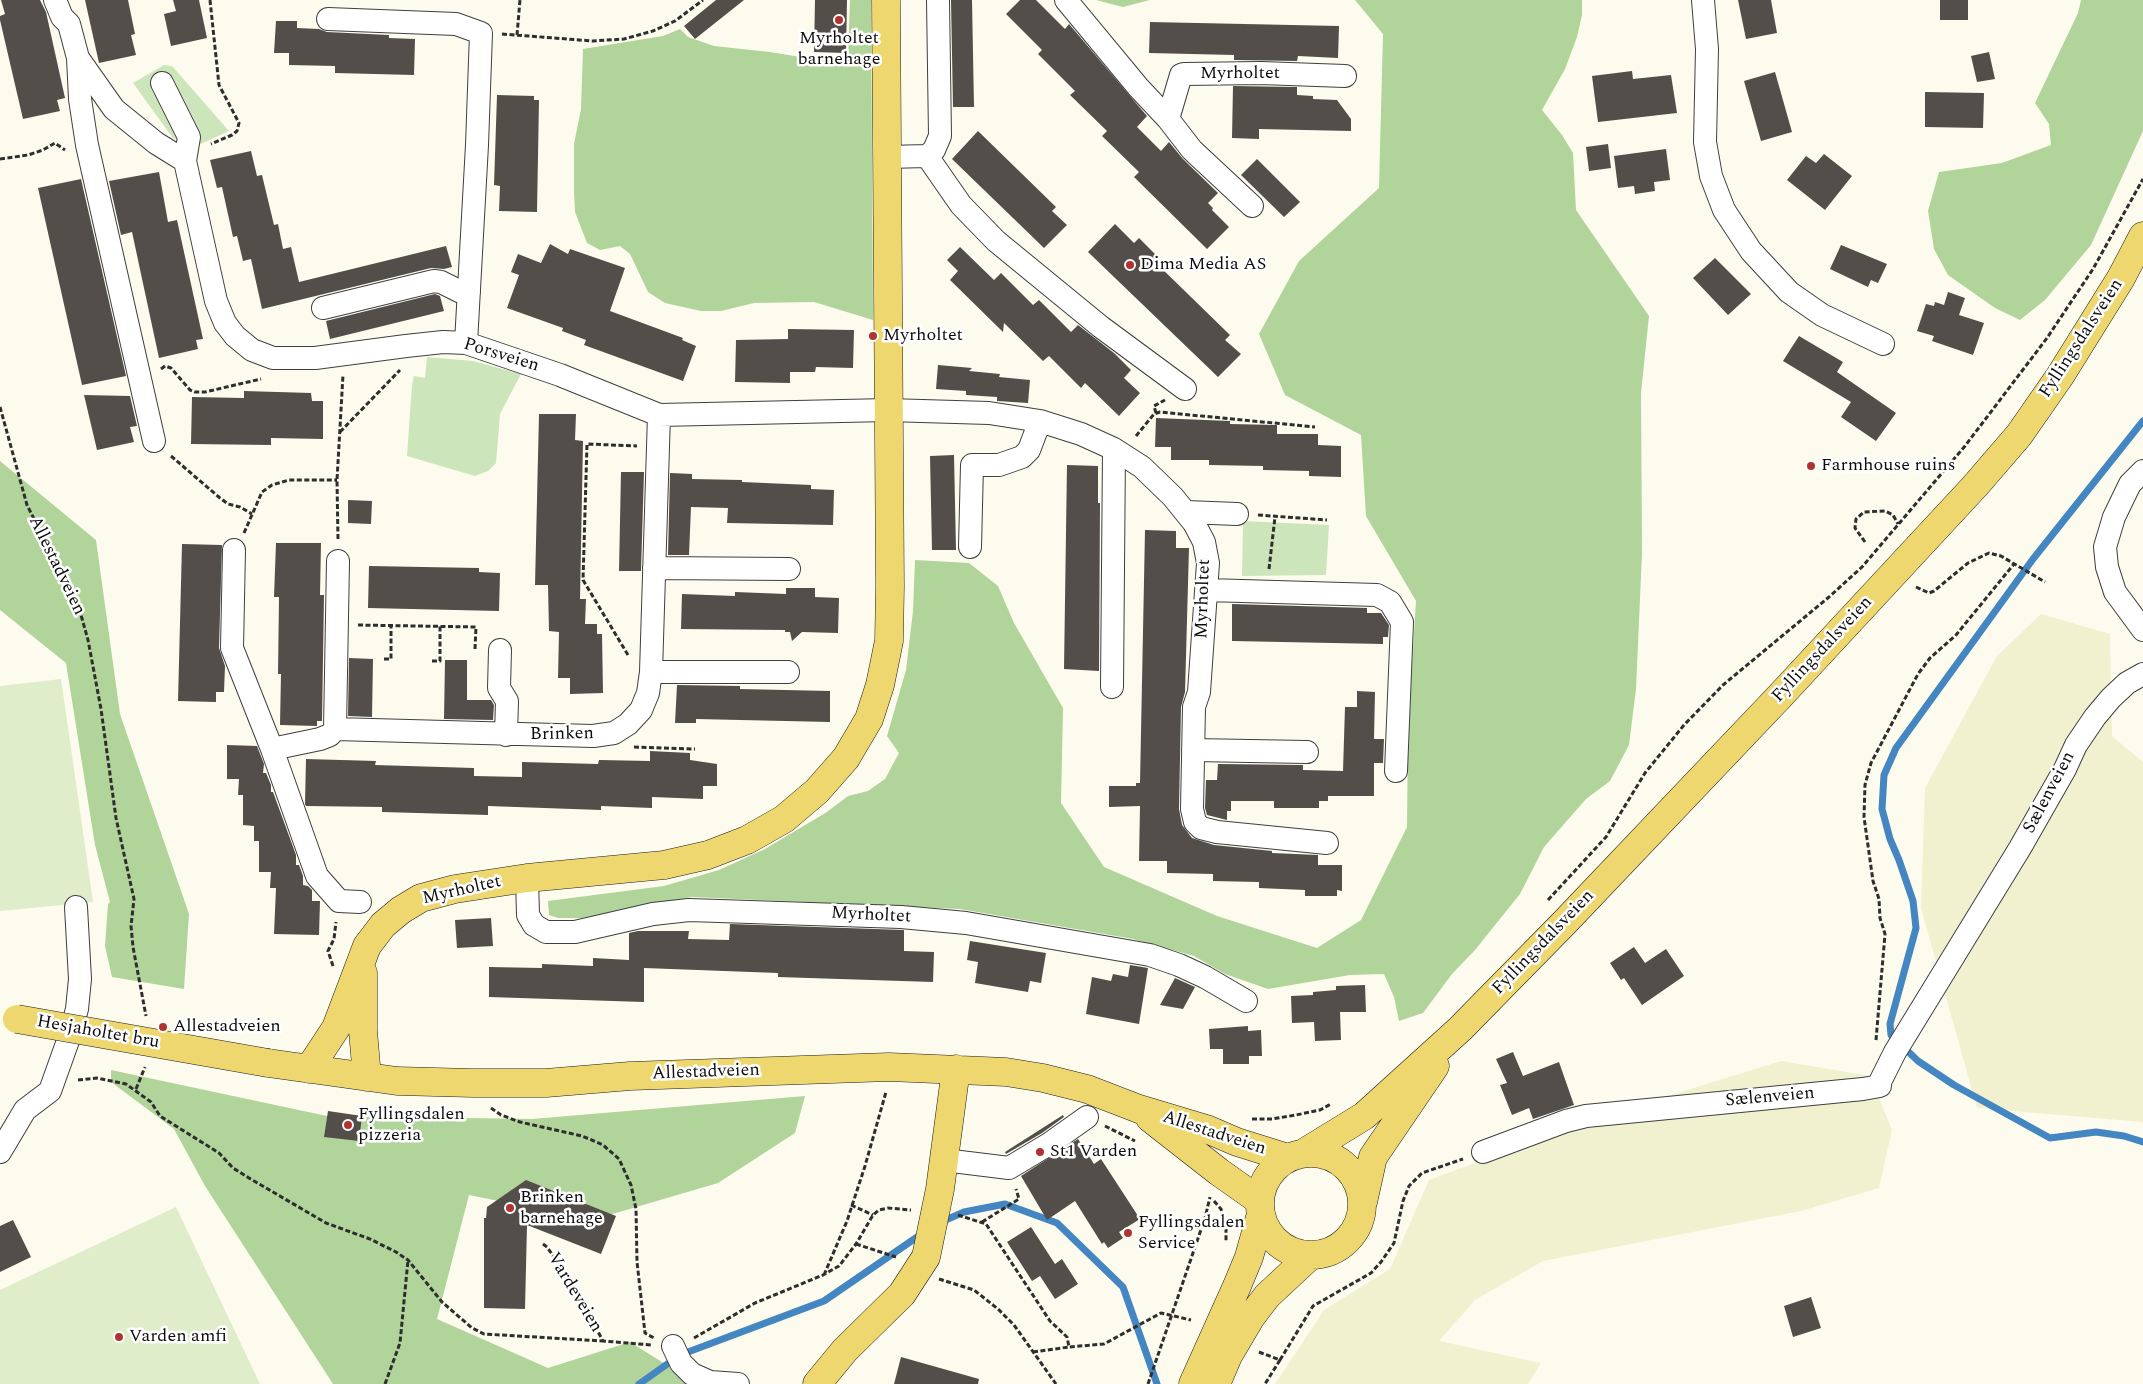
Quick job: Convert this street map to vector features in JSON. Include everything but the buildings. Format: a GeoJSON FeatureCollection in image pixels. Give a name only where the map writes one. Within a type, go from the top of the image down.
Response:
{"type":"FeatureCollection","features":[{"type":"Feature","properties":{"kind":"main road","name":"Myrholtet"},"geometry":{"type":"LineString","coordinates":[[309,1069],[336,1028],[362,956],[383,925],[401,910],[421,898],[455,889],[527,878],[664,865],[708,855],[747,840],[784,819],[817,792],[846,758],[869,719],[880,685],[889,640],[886,0]]}},
{"type":"Feature","properties":{"kind":"main road","name":"Fyllingsdalsveien"},"geometry":{"type":"LineString","coordinates":[[1295,1156],[1364,1116],[1460,1029],[1565,922],[1780,696],[1974,486],[2012,442],[2060,376],[2122,278],[2143,236]]}},
{"type":"Feature","properties":{"kind":"main road"},"geometry":{"type":"LineString","coordinates":[[362,956],[363,1031],[367,1077]]}},
{"type":"Feature","properties":{"kind":"main road","name":"Hesjaholtet bru"},"geometry":{"type":"LineString","coordinates":[[8,1018],[268,1063]]}},
{"type":"Feature","properties":{"kind":"main road","name":"Fyllingsdalsveien"},"geometry":{"type":"LineString","coordinates":[[1363,1205],[1373,1157],[1460,1029]]}},
{"type":"Feature","properties":{"kind":"main road","name":"Allestadveien"},"geometry":{"type":"LineString","coordinates":[[268,1063],[397,1081],[474,1083],[546,1083],[630,1076],[879,1068],[1006,1072],[1043,1078],[1087,1089],[1139,1109],[1209,1130],[1236,1142],[1295,1156]]}},
{"type":"Feature","properties":{"kind":"main road"},"geometry":{"type":"LineString","coordinates":[[817,1384],[845,1350],[902,1294],[911,1266],[926,1257],[933,1230],[956,1069]]}},
{"type":"Feature","properties":{"kind":"main road","name":"Allestadveien"},"geometry":{"type":"LineString","coordinates":[[1139,1109],[1261,1208]]}},
{"type":"Feature","properties":{"kind":"main road"},"geometry":{"type":"LineString","coordinates":[[1193,1384],[1249,1257],[1261,1208],[1262,1189],[1276,1167],[1295,1156],[1316,1153],[1331,1156],[1354,1175],[1361,1190],[1363,1205],[1360,1221],[1352,1235],[1341,1246],[1311,1255],[1295,1252],[1281,1245],[1272,1236],[1261,1208]]}},
{"type":"Feature","properties":{"kind":"main road"},"geometry":{"type":"LineString","coordinates":[[1216,1384],[1228,1356],[1251,1317],[1267,1296],[1311,1255]]}},
{"type":"Feature","properties":{"kind":"street"},"geometry":{"type":"LineString","coordinates":[[55,0],[62,17],[69,24],[78,58],[80,99],[88,145],[154,441]]}},
{"type":"Feature","properties":{"kind":"street"},"geometry":{"type":"LineString","coordinates":[[69,0],[72,16],[69,24]]}},
{"type":"Feature","properties":{"kind":"street"},"geometry":{"type":"LineString","coordinates":[[887,157],[926,156],[934,150],[940,136],[938,0]]}},
{"type":"Feature","properties":{"kind":"street"},"geometry":{"type":"LineString","coordinates":[[1066,0],[1138,87],[1168,119],[1192,150],[1252,206]]}},
{"type":"Feature","properties":{"kind":"street"},"geometry":{"type":"LineString","coordinates":[[1704,0],[1707,49],[1705,142],[1711,176],[1724,210],[1751,251],[1789,292],[1822,315],[1883,344]]}},
{"type":"Feature","properties":{"kind":"street"},"geometry":{"type":"LineString","coordinates":[[328,18],[456,24],[481,33],[466,343]]}},
{"type":"Feature","properties":{"kind":"street"},"geometry":{"type":"LineString","coordinates":[[78,58],[114,109],[156,143],[186,157]]}},
{"type":"Feature","properties":{"kind":"street","name":"Myrholtet"},"geometry":{"type":"LineString","coordinates":[[1168,119],[1181,75],[1184,74],[1261,73],[1345,76]]}},
{"type":"Feature","properties":{"kind":"street","name":"Porsveien"},"geometry":{"type":"LineString","coordinates":[[162,83],[190,137],[186,157],[216,301],[225,323],[235,336],[252,350],[273,358],[299,359],[424,344],[466,343],[560,375],[659,415],[888,410]]}},
{"type":"Feature","properties":{"kind":"street"},"geometry":{"type":"LineString","coordinates":[[926,156],[962,205],[996,241],[1101,326],[1185,389]]}},
{"type":"Feature","properties":{"kind":"street"},"geometry":{"type":"LineString","coordinates":[[323,308],[434,281],[441,282],[460,292],[469,292]]}},
{"type":"Feature","properties":{"kind":"street","name":"Myrholtet"},"geometry":{"type":"LineString","coordinates":[[888,410],[989,413],[1040,421],[1081,434],[1117,451],[1142,467],[1173,497],[1194,523],[1204,542],[1208,563],[1208,590],[1199,692],[1194,707],[1192,809],[1195,822],[1201,828],[1217,832],[1327,843]]}},
{"type":"Feature","properties":{"kind":"street","name":"Brinken"},"geometry":{"type":"LineString","coordinates":[[335,729],[593,736],[614,733],[628,724],[641,710],[648,693],[651,672],[659,415]]}},
{"type":"Feature","properties":{"kind":"street"},"geometry":{"type":"LineString","coordinates":[[970,547],[972,465],[999,465],[1022,457],[1030,450],[1040,421]]}},
{"type":"Feature","properties":{"kind":"street"},"geometry":{"type":"LineString","coordinates":[[1112,687],[1117,451]]}},
{"type":"Feature","properties":{"kind":"street"},"geometry":{"type":"LineString","coordinates":[[2143,471],[2130,484],[2114,517],[2106,547],[2107,567],[2115,592],[2143,630]]}},
{"type":"Feature","properties":{"kind":"street"},"geometry":{"type":"LineString","coordinates":[[1186,512],[1237,514]]}},
{"type":"Feature","properties":{"kind":"street"},"geometry":{"type":"LineString","coordinates":[[234,550],[232,648],[272,749],[316,876],[350,902]]}},
{"type":"Feature","properties":{"kind":"street"},"geometry":{"type":"LineString","coordinates":[[272,749],[320,740],[330,735],[335,729],[338,561]]}},
{"type":"Feature","properties":{"kind":"street"},"geometry":{"type":"LineString","coordinates":[[654,568],[789,569]]}},
{"type":"Feature","properties":{"kind":"street"},"geometry":{"type":"LineString","coordinates":[[1208,590],[1377,595],[1390,602],[1402,622],[1396,771]]}},
{"type":"Feature","properties":{"kind":"street"},"geometry":{"type":"LineString","coordinates":[[500,650],[499,688],[507,701],[506,735]]}},
{"type":"Feature","properties":{"kind":"street"},"geometry":{"type":"LineString","coordinates":[[651,672],[788,672]]}},
{"type":"Feature","properties":{"kind":"street","name":"Sælenveien"},"geometry":{"type":"LineString","coordinates":[[1483,1152],[1566,1121],[1586,1116],[1880,1086],[1896,1050],[2033,826],[2065,769],[2076,745],[2095,716],[2110,698],[2127,683],[2143,674]]}},
{"type":"Feature","properties":{"kind":"street"},"geometry":{"type":"LineString","coordinates":[[1193,750],[1307,752]]}},
{"type":"Feature","properties":{"kind":"street","name":"Myrholtet"},"geometry":{"type":"LineString","coordinates":[[527,878],[528,915],[534,925],[546,932],[575,932],[653,914],[689,910],[902,917],[966,924],[1150,955],[1180,965],[1246,1001]]}},
{"type":"Feature","properties":{"kind":"street"},"geometry":{"type":"LineString","coordinates":[[0,1152],[25,1110],[50,1091],[65,1050],[77,1009],[80,979],[76,907]]}},
{"type":"Feature","properties":{"kind":"street"},"geometry":{"type":"LineString","coordinates":[[944,1160],[1009,1168],[1049,1144],[1087,1117]]}},
{"type":"Feature","properties":{"kind":"street"},"geometry":{"type":"LineString","coordinates":[[673,1346],[681,1363],[692,1374],[710,1382],[738,1384]]}},
{"type":"Feature","properties":{"kind":"path"},"geometry":{"type":"LineString","coordinates":[[186,157],[232,136],[237,131],[239,123],[219,85],[210,0]]}},
{"type":"Feature","properties":{"kind":"path"},"geometry":{"type":"LineString","coordinates":[[517,35],[520,0]]}},
{"type":"Feature","properties":{"kind":"path"},"geometry":{"type":"LineString","coordinates":[[481,33],[594,41],[624,39],[652,31],[675,21],[703,0]]}},
{"type":"Feature","properties":{"kind":"path"},"geometry":{"type":"LineString","coordinates":[[0,159],[37,152]]}},
{"type":"Feature","properties":{"kind":"path"},"geometry":{"type":"LineString","coordinates":[[1546,902],[1606,837],[1645,773],[1684,725],[1723,685],[1829,597],[1862,567],[1990,416],[2048,338],[2093,269],[2143,178]]}},
{"type":"Feature","properties":{"kind":"path"},"geometry":{"type":"LineString","coordinates":[[340,432],[424,344]]}},
{"type":"Feature","properties":{"kind":"path"},"geometry":{"type":"LineString","coordinates":[[338,561],[337,480],[344,355]]}},
{"type":"Feature","properties":{"kind":"path"},"geometry":{"type":"LineString","coordinates":[[160,374],[165,366],[171,368],[190,390],[205,392],[266,378],[273,358]]}},
{"type":"Feature","properties":{"kind":"path"},"geometry":{"type":"LineString","coordinates":[[1154,406],[1156,413]]}},
{"type":"Feature","properties":{"kind":"path","name":"Allestadveien"},"geometry":{"type":"LineString","coordinates":[[0,407],[29,510],[70,590],[87,634],[101,709],[116,818],[134,899],[131,926],[133,947],[147,1022]]}},
{"type":"Feature","properties":{"kind":"path"},"geometry":{"type":"LineString","coordinates":[[1117,451],[1156,413],[1169,412],[1315,426]]}},
{"type":"Feature","properties":{"kind":"path"},"geometry":{"type":"LineString","coordinates":[[154,441],[206,483],[228,504],[240,507],[252,514]]}},
{"type":"Feature","properties":{"kind":"path"},"geometry":{"type":"LineString","coordinates":[[651,672],[635,667],[583,580],[587,444],[658,446]]}},
{"type":"Feature","properties":{"kind":"path"},"geometry":{"type":"LineString","coordinates":[[234,550],[262,492],[272,485],[289,480],[337,480]]}},
{"type":"Feature","properties":{"kind":"path"},"geometry":{"type":"LineString","coordinates":[[1865,542],[1856,528],[1856,519],[1864,512],[1884,511],[1892,515],[1898,524]]}},
{"type":"Feature","properties":{"kind":"path"},"geometry":{"type":"LineString","coordinates":[[1237,514],[1327,520]]}},
{"type":"Feature","properties":{"kind":"path"},"geometry":{"type":"LineString","coordinates":[[1268,592],[1275,516]]}},
{"type":"Feature","properties":{"kind":"path"},"geometry":{"type":"LineString","coordinates":[[1916,587],[1929,593],[1934,591],[1968,563],[1989,553],[2001,556],[2045,582]]}},
{"type":"Feature","properties":{"kind":"path"},"geometry":{"type":"LineString","coordinates":[[1896,1050],[1877,1050],[1876,1044],[1885,934],[1880,918],[1879,899],[1873,880],[1864,817],[1865,785],[1871,763],[1918,674],[1930,658],[1956,635],[2014,564]]}},
{"type":"Feature","properties":{"kind":"path"},"geometry":{"type":"LineString","coordinates":[[337,625],[476,627],[475,649],[500,650]]}},
{"type":"Feature","properties":{"kind":"path"},"geometry":{"type":"LineString","coordinates":[[384,659],[391,659],[392,626]]}},
{"type":"Feature","properties":{"kind":"path"},"geometry":{"type":"LineString","coordinates":[[432,661],[440,661],[440,626]]}},
{"type":"Feature","properties":{"kind":"path"},"geometry":{"type":"LineString","coordinates":[[614,733],[632,747],[695,749]]}},
{"type":"Feature","properties":{"kind":"path"},"geometry":{"type":"LineString","coordinates":[[334,969],[328,951],[350,902]]}},
{"type":"Feature","properties":{"kind":"path"},"geometry":{"type":"LineString","coordinates":[[136,1090],[147,1064]]}},
{"type":"Feature","properties":{"kind":"path"},"geometry":{"type":"LineString","coordinates":[[50,1091],[72,1080],[97,1078],[116,1081],[136,1090],[151,1102],[160,1116],[220,1153],[233,1168],[326,1223],[370,1239],[408,1260],[442,1302],[472,1328],[484,1334],[603,1341]]}},
{"type":"Feature","properties":{"kind":"path"},"geometry":{"type":"LineString","coordinates":[[474,1083],[476,1099],[501,1115],[533,1126],[582,1136],[603,1145],[619,1159],[631,1185],[636,1209],[637,1262],[645,1333],[673,1346],[694,1337],[755,1303],[824,1275],[845,1260],[873,1215],[879,1210],[888,1208],[914,1211]]}},
{"type":"Feature","properties":{"kind":"path"},"geometry":{"type":"LineString","coordinates":[[824,1275],[842,1235],[865,1166],[886,1090]]}},
{"type":"Feature","properties":{"kind":"path"},"geometry":{"type":"LineString","coordinates":[[1249,1118],[1272,1119],[1296,1115],[1320,1110],[1333,1103]]}},
{"type":"Feature","properties":{"kind":"path"},"geometry":{"type":"LineString","coordinates":[[1265,1384],[1313,1306],[1371,1274],[1381,1262],[1394,1243],[1403,1201],[1409,1186],[1422,1173],[1483,1152]]}},
{"type":"Feature","properties":{"kind":"path"},"geometry":{"type":"LineString","coordinates":[[1148,1384],[1205,1218],[1210,1197]]}},
{"type":"Feature","properties":{"kind":"path"},"geometry":{"type":"LineString","coordinates":[[981,1222],[1019,1199]]}},
{"type":"Feature","properties":{"kind":"path"},"geometry":{"type":"LineString","coordinates":[[851,1206],[873,1215]]}},
{"type":"Feature","properties":{"kind":"path"},"geometry":{"type":"LineString","coordinates":[[950,1214],[965,1216],[986,1224],[1050,1320],[1067,1338],[1069,1347]]}},
{"type":"Feature","properties":{"kind":"path","name":"Vardeveien"},"geometry":{"type":"LineString","coordinates":[[543,1244],[570,1280],[603,1341],[673,1346]]}},
{"type":"Feature","properties":{"kind":"path"},"geometry":{"type":"LineString","coordinates":[[856,1244],[974,1290],[998,1309],[1014,1325],[1056,1384]]}},
{"type":"Feature","properties":{"kind":"path"},"geometry":{"type":"LineString","coordinates":[[385,1384],[400,1343],[408,1260]]}},
{"type":"Feature","properties":{"kind":"path"},"geometry":{"type":"LineString","coordinates":[[1033,1352],[1104,1344],[1161,1313],[1191,1320]]}},
{"type":"Feature","properties":{"kind":"path"},"geometry":{"type":"LineString","coordinates":[[1252,1350],[1280,1360]]}},
{"type":"Feature","properties":{"kind":"green space"},"geometry":{"type":"Polygon","coordinates":[[[850,0],[871,0],[873,320],[814,302],[754,303],[721,311],[701,311],[665,303],[648,292],[630,254],[620,246],[600,250],[587,243],[575,212],[574,191],[574,144],[581,109],[583,49],[663,36],[680,29],[688,37],[714,46],[819,60],[848,59],[850,0]]]}},
{"type":"Feature","properties":{"kind":"green space"},"geometry":{"type":"Polygon","coordinates":[[[1096,0],[1150,0],[1123,7],[1096,0]]]}},
{"type":"Feature","properties":{"kind":"green space"},"geometry":{"type":"Polygon","coordinates":[[[1355,0],[1582,0],[1582,15],[1577,37],[1565,69],[1542,110],[1562,135],[1573,153],[1576,210],[1649,316],[1641,393],[1642,553],[1636,689],[1629,745],[1610,781],[1586,799],[1544,847],[1520,894],[1475,950],[1452,974],[1423,1013],[1399,1021],[1394,997],[1384,974],[1350,975],[1268,989],[1225,974],[1194,956],[1133,939],[960,909],[692,897],[582,918],[558,918],[549,915],[548,901],[664,886],[719,870],[765,849],[827,812],[848,796],[868,791],[885,779],[899,753],[887,736],[906,670],[913,611],[915,560],[969,563],[998,586],[1014,623],[1063,708],[1061,803],[1104,867],[1217,916],[1317,948],[1361,920],[1407,827],[1408,727],[1416,601],[1366,516],[1361,435],[1285,395],[1259,334],[1299,261],[1379,188],[1383,34],[1355,0]]]}},
{"type":"Feature","properties":{"kind":"green space"},"geometry":{"type":"Polygon","coordinates":[[[2081,0],[2143,0],[2143,131],[2091,245],[2045,300],[2020,320],[1995,308],[1948,275],[1934,249],[1928,211],[1939,172],[2002,163],[2051,145],[2049,124],[2035,103],[2078,13],[2081,0]]]}},
{"type":"Feature","properties":{"kind":"green space"},"geometry":{"type":"Polygon","coordinates":[[[164,65],[172,66],[229,131],[194,147],[173,138],[133,83],[164,65]]]}},
{"type":"Feature","properties":{"kind":"green space"},"geometry":{"type":"Polygon","coordinates":[[[427,357],[473,361],[521,374],[500,414],[496,463],[488,471],[475,476],[407,456],[412,385],[414,376],[425,378],[427,357]]]}},
{"type":"Feature","properties":{"kind":"green space"},"geometry":{"type":"Polygon","coordinates":[[[0,461],[96,540],[120,714],[189,914],[184,989],[112,977],[105,946],[108,904],[110,902],[95,845],[66,663],[0,610],[0,461]]]}},
{"type":"Feature","properties":{"kind":"green space"},"geometry":{"type":"Polygon","coordinates":[[[1243,521],[1329,525],[1326,575],[1242,576],[1243,521]]]}},
{"type":"Feature","properties":{"kind":"green space"},"geometry":{"type":"Polygon","coordinates":[[[2041,614],[2110,634],[2112,736],[2143,762],[2143,1122],[1977,1108],[1921,908],[1925,788],[1997,656],[2041,614]]]}},
{"type":"Feature","properties":{"kind":"green space"},"geometry":{"type":"Polygon","coordinates":[[[61,679],[93,902],[0,911],[0,686],[61,679]]]}},
{"type":"Feature","properties":{"kind":"green space"},"geometry":{"type":"Polygon","coordinates":[[[1781,1061],[1870,1076],[1892,1130],[1879,1188],[1801,1211],[1543,1261],[1475,1300],[1439,1341],[1541,1363],[1528,1384],[1275,1384],[1324,1310],[1390,1269],[1429,1180],[1587,1121],[1781,1061]]]}},
{"type":"Feature","properties":{"kind":"green space"},"geometry":{"type":"Polygon","coordinates":[[[111,1070],[327,1116],[532,1119],[805,1096],[795,1133],[718,1183],[592,1220],[469,1195],[437,1319],[548,1368],[630,1342],[697,1384],[333,1384],[205,1186],[174,1129],[111,1082],[111,1070]]]}},
{"type":"Feature","properties":{"kind":"green space","name":"Varden amfi"},"geometry":{"type":"Polygon","coordinates":[[[176,1207],[260,1384],[0,1384],[0,1290],[176,1207]]]}},
{"type":"Feature","properties":{"kind":"waterway"},"geometry":{"type":"LineString","coordinates":[[2143,421],[2033,559],[1896,748],[1884,775],[1882,809],[1890,839],[1913,901],[1916,928],[1890,1024],[1891,1035],[1918,1061],[1954,1085],[2050,1138],[2096,1132],[2124,1136],[2143,1142]]}},
{"type":"Feature","properties":{"kind":"waterway"},"geometry":{"type":"LineString","coordinates":[[941,1222],[964,1212],[1005,1204],[1057,1223],[1123,1287],[1157,1384]]}},
{"type":"Feature","properties":{"kind":"waterway"},"geometry":{"type":"LineString","coordinates":[[639,1384],[680,1355],[824,1301],[923,1233]]}},
{"type":"Feature","properties":{"kind":"place","name":"Myrholtet barnehage"},"geometry":{"type":"Point","coordinates":[839,20]}},
{"type":"Feature","properties":{"kind":"place","name":"Dima Media AS"},"geometry":{"type":"Point","coordinates":[1130,265]}},
{"type":"Feature","properties":{"kind":"place","name":"Myrholtet"},"geometry":{"type":"Point","coordinates":[873,336]}},
{"type":"Feature","properties":{"kind":"place","name":"Farmhouse ruins"},"geometry":{"type":"Point","coordinates":[1811,466]}},
{"type":"Feature","properties":{"kind":"place","name":"Allestadveien"},"geometry":{"type":"Point","coordinates":[163,1027]}},
{"type":"Feature","properties":{"kind":"place","name":"Fyllingsdalen pizzeria"},"geometry":{"type":"Point","coordinates":[348,1125]}},
{"type":"Feature","properties":{"kind":"place","name":"St1 Varden"},"geometry":{"type":"Point","coordinates":[1040,1152]}},
{"type":"Feature","properties":{"kind":"place","name":"Brinken barnehage"},"geometry":{"type":"Point","coordinates":[510,1208]}},
{"type":"Feature","properties":{"kind":"place","name":"Fyllingsdalen Service"},"geometry":{"type":"Point","coordinates":[1128,1233]}},
{"type":"Feature","properties":{"kind":"place","name":"Varden amfi"},"geometry":{"type":"Point","coordinates":[119,1337]}}]}
